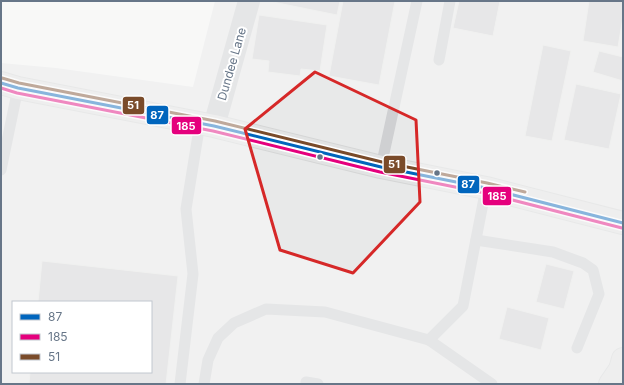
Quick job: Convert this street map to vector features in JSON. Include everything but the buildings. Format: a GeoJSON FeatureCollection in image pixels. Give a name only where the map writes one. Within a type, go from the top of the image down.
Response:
{"type":"FeatureCollection","features":[{"type":"Feature","properties":{"kind":"main road"},"geometry":{"type":"LineString","coordinates":[[9,86],[207,125],[381,167],[486,188],[620,227]]}},
{"type":"Feature","properties":{"kind":"street","name":"Dundee Lane"},"geometry":{"type":"LineString","coordinates":[[207,125],[249,1]]}},
{"type":"Feature","properties":{"kind":"lane"},"geometry":{"type":"LineString","coordinates":[[381,167],[417,1]]}},
{"type":"Feature","properties":{"kind":"lane"},"geometry":{"type":"LineString","coordinates":[[440,60],[450,1]]}},
{"type":"Feature","properties":{"kind":"lane"},"geometry":{"type":"LineString","coordinates":[[1,170],[9,86]]}},
{"type":"Feature","properties":{"kind":"lane"},"geometry":{"type":"LineString","coordinates":[[180,384],[192,274],[186,209],[207,125]]}},
{"type":"Feature","properties":{"kind":"lane"},"geometry":{"type":"LineString","coordinates":[[429,340],[463,306],[486,188]]}},
{"type":"Feature","properties":{"kind":"lane"},"geometry":{"type":"LineString","coordinates":[[476,240],[553,252],[583,263],[593,270],[599,294],[576,348]]}},
{"type":"Feature","properties":{"kind":"lane"},"geometry":{"type":"LineString","coordinates":[[204,384],[208,360],[218,338],[234,323],[266,310],[325,312],[429,340],[490,384]]}},
{"type":"Feature","properties":{"kind":"lane"},"geometry":{"type":"LineString","coordinates":[[306,382],[318,384]]}},
{"type":"Feature","properties":{"kind":"highlighted area"},"geometry":{"type":"Polygon","coordinates":[[[315,72],[416,120],[420,202],[353,273],[280,250],[245,129],[315,72]]]}},
{"type":"Feature","properties":{"kind":"shaded area"},"geometry":{"type":"Polygon","coordinates":[[[215,1],[623,1],[623,384],[1,384],[1,63],[56,68],[193,87],[215,1]]]}},
{"type":"Feature","properties":{"kind":"transit line","name":"51"},"geometry":{"type":"LineString","coordinates":[[2,78],[19,83],[215,121],[382,162],[525,192]]}},
{"type":"Feature","properties":{"kind":"transit line","name":"87"},"geometry":{"type":"LineString","coordinates":[[1,83],[18,88],[214,126],[381,167],[486,188],[623,223]]}},
{"type":"Feature","properties":{"kind":"transit line","name":"185"},"geometry":{"type":"LineString","coordinates":[[1,88],[17,93],[213,131],[380,172],[485,193],[622,228]]}}]}
